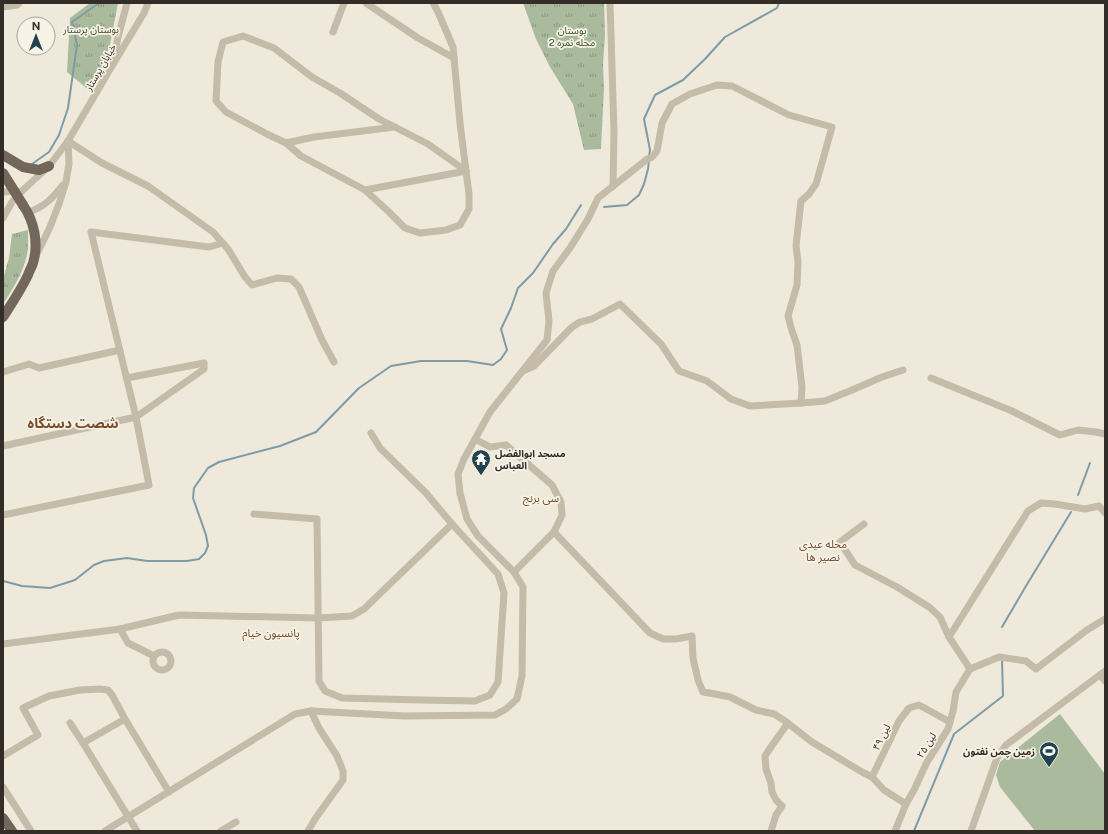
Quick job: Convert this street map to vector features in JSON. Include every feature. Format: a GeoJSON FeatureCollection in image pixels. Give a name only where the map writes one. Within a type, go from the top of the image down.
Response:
{"type":"FeatureCollection","features":[{"type":"Feature","properties":{"kind":"main road"},"geometry":{"type":"LineString","coordinates":[[3,155],[22,168],[39,170],[49,166]]}},
{"type":"Feature","properties":{"kind":"main road"},"geometry":{"type":"LineString","coordinates":[[3,174],[23,201],[34,230],[35,246],[33,263],[20,290],[3,317]]}},
{"type":"Feature","properties":{"kind":"main road"},"geometry":{"type":"LineString","coordinates":[[3,818],[12,831]]}},
{"type":"Feature","properties":{"kind":"street"},"geometry":{"type":"LineString","coordinates":[[3,7],[17,5],[19,3]]}},
{"type":"Feature","properties":{"kind":"street"},"geometry":{"type":"LineString","coordinates":[[112,66],[118,37],[128,3]]}},
{"type":"Feature","properties":{"kind":"street","name":"خیابان پرستار"},"geometry":{"type":"LineString","coordinates":[[3,218],[12,202],[23,201],[68,142],[144,14],[148,3]]}},
{"type":"Feature","properties":{"kind":"street"},"geometry":{"type":"LineString","coordinates":[[333,32],[344,3]]}},
{"type":"Feature","properties":{"kind":"street"},"geometry":{"type":"LineString","coordinates":[[366,3],[418,38],[454,58]]}},
{"type":"Feature","properties":{"kind":"street"},"geometry":{"type":"LineString","coordinates":[[433,3],[452,47],[454,58],[469,194],[469,209],[460,225],[446,230],[420,233],[406,228],[365,190],[301,156],[286,143],[226,112],[216,101],[218,62],[223,42],[243,36],[274,48],[312,77],[340,93],[379,119],[428,144],[466,171]]}},
{"type":"Feature","properties":{"kind":"street"},"geometry":{"type":"LineString","coordinates":[[610,3],[614,132],[613,186]]}},
{"type":"Feature","properties":{"kind":"street"},"geometry":{"type":"LineString","coordinates":[[105,831],[295,714],[311,711],[405,716],[495,715],[506,709],[517,699],[522,676],[524,587],[514,572],[478,536],[467,519],[460,493],[458,474],[464,459],[490,412],[547,340],[549,321],[546,293],[553,271],[570,248],[588,219],[598,198],[657,151],[662,123],[672,104],[690,94],[717,85],[732,86],[789,115],[832,127],[816,184],[809,194],[801,201],[796,246],[798,262],[797,285],[788,316],[797,345],[802,386],[801,403]]}},
{"type":"Feature","properties":{"kind":"street"},"geometry":{"type":"LineString","coordinates":[[286,143],[314,137],[395,127]]}},
{"type":"Feature","properties":{"kind":"street"},"geometry":{"type":"LineString","coordinates":[[33,263],[59,204],[66,182],[69,164],[68,142]]}},
{"type":"Feature","properties":{"kind":"street"},"geometry":{"type":"LineString","coordinates":[[68,142],[102,163],[148,186],[214,232],[228,249],[245,277],[252,285],[277,278],[291,279],[299,287],[322,340],[334,362]]}},
{"type":"Feature","properties":{"kind":"street"},"geometry":{"type":"LineString","coordinates":[[365,190],[466,171]]}},
{"type":"Feature","properties":{"kind":"street"},"geometry":{"type":"LineString","coordinates":[[3,192],[23,201],[42,207],[66,182]]}},
{"type":"Feature","properties":{"kind":"street"},"geometry":{"type":"LineString","coordinates":[[3,515],[149,485],[136,417],[91,232],[209,247],[223,243]]}},
{"type":"Feature","properties":{"kind":"street"},"geometry":{"type":"LineString","coordinates":[[523,371],[534,366],[572,327],[580,322],[592,319],[620,304],[661,344],[679,371],[707,381],[731,398],[750,406],[825,400],[903,370]]}},
{"type":"Feature","properties":{"kind":"street"},"geometry":{"type":"LineString","coordinates":[[3,372],[29,364],[39,368],[120,350]]}},
{"type":"Feature","properties":{"kind":"street"},"geometry":{"type":"LineString","coordinates":[[3,446],[136,417],[204,369],[204,363],[127,378]]}},
{"type":"Feature","properties":{"kind":"street"},"geometry":{"type":"LineString","coordinates":[[931,378],[1012,411],[1060,435],[1078,430],[1105,434]]}},
{"type":"Feature","properties":{"kind":"street"},"geometry":{"type":"LineString","coordinates":[[254,514],[318,519],[319,681],[325,691],[342,698],[422,700],[475,701],[490,695],[498,682],[504,593],[498,574],[426,493],[380,448],[370,433]]}},
{"type":"Feature","properties":{"kind":"street"},"geometry":{"type":"LineString","coordinates":[[475,439],[490,447],[506,445],[552,485],[561,502],[562,515],[554,532],[514,572]]}},
{"type":"Feature","properties":{"kind":"street"},"geometry":{"type":"LineString","coordinates":[[949,638],[1028,511],[1041,503],[1055,504],[1085,510],[1102,504],[1105,513]]}},
{"type":"Feature","properties":{"kind":"street"},"geometry":{"type":"LineString","coordinates":[[3,644],[120,629],[179,615],[318,618],[352,616],[364,609],[452,524]]}},
{"type":"Feature","properties":{"kind":"street"},"geometry":{"type":"LineString","coordinates":[[864,524],[840,542],[855,565],[897,587],[929,607],[940,617],[949,638],[970,669],[999,657],[1026,661],[1036,669],[1087,630],[1105,619]]}},
{"type":"Feature","properties":{"kind":"street"},"geometry":{"type":"LineString","coordinates":[[554,532],[650,633],[664,639],[676,639],[692,636],[693,658],[698,680],[703,692],[730,698],[756,710],[774,714],[812,742],[872,777],[884,790],[906,804]]}},
{"type":"Feature","properties":{"kind":"street"},"geometry":{"type":"LineString","coordinates":[[120,629],[128,643],[154,656]]}},
{"type":"Feature","properties":{"kind":"street","name":"لین ۲۵"},"geometry":{"type":"LineString","coordinates":[[895,831],[906,804],[927,762],[948,729],[956,692],[970,669]]}},
{"type":"Feature","properties":{"kind":"street"},"geometry":{"type":"LineString","coordinates":[[971,831],[997,758],[1006,745],[1103,673],[1105,681]]}},
{"type":"Feature","properties":{"kind":"street"},"geometry":{"type":"LineString","coordinates":[[3,756],[38,735],[24,708],[49,696],[80,690],[108,690],[169,792]]}},
{"type":"Feature","properties":{"kind":"street","name":"لین ۴۹"},"geometry":{"type":"LineString","coordinates":[[872,777],[899,721],[909,708],[919,705],[950,722]]}},
{"type":"Feature","properties":{"kind":"street"},"geometry":{"type":"LineString","coordinates":[[308,831],[343,780],[343,772],[338,756],[319,728],[311,711]]}},
{"type":"Feature","properties":{"kind":"street"},"geometry":{"type":"LineString","coordinates":[[83,743],[125,719]]}},
{"type":"Feature","properties":{"kind":"street"},"geometry":{"type":"LineString","coordinates":[[70,723],[137,831]]}},
{"type":"Feature","properties":{"kind":"street"},"geometry":{"type":"LineString","coordinates":[[771,831],[776,815],[782,806],[776,800],[772,792],[771,783],[766,769],[765,756],[772,744],[788,724]]}},
{"type":"Feature","properties":{"kind":"street"},"geometry":{"type":"LineString","coordinates":[[3,787],[31,831]]}},
{"type":"Feature","properties":{"kind":"street"},"geometry":{"type":"LineString","coordinates":[[221,831],[236,822]]}},
{"type":"Feature","properties":{"kind":"green space","name":"بوستان پرستار"},"geometry":{"type":"Polygon","coordinates":[[[90,3],[118,3],[110,45],[100,74],[90,91],[67,72],[70,18],[90,3]]]}},
{"type":"Feature","properties":{"kind":"green space","name":"بوستان محله نمره 2"},"geometry":{"type":"Polygon","coordinates":[[[523,3],[604,3],[604,88],[601,149],[584,150],[573,104],[550,67],[536,39],[523,3]]]}},
{"type":"Feature","properties":{"kind":"green space"},"geometry":{"type":"Polygon","coordinates":[[[28,230],[27,257],[15,285],[3,304],[3,279],[9,258],[12,234],[28,230]]]}},
{"type":"Feature","properties":{"kind":"green space","name":"زمین چمن نفتون"},"geometry":{"type":"Polygon","coordinates":[[[1060,714],[1105,774],[1105,831],[1035,831],[1000,787],[996,775],[1000,762],[1060,714]]]}},
{"type":"Feature","properties":{"kind":"waterway"},"geometry":{"type":"LineString","coordinates":[[32,164],[49,152],[59,135],[68,108],[77,45],[72,22],[99,3]]}},
{"type":"Feature","properties":{"kind":"waterway"},"geometry":{"type":"LineString","coordinates":[[649,156],[650,150],[644,119],[655,95],[683,80],[725,37],[777,8],[779,3]]}},
{"type":"Feature","properties":{"kind":"waterway"},"geometry":{"type":"LineString","coordinates":[[604,207],[627,205],[639,195],[644,184],[649,160]]}},
{"type":"Feature","properties":{"kind":"waterway"},"geometry":{"type":"LineString","coordinates":[[3,581],[22,586],[50,588],[75,580],[94,565],[104,561],[127,558],[147,561],[187,561],[199,559],[205,553],[208,546],[206,535],[193,498],[194,488],[208,468],[219,462],[280,446],[316,432],[359,388],[391,366],[421,361],[467,361],[493,365],[501,359],[507,350],[501,329],[518,288],[533,273],[553,244],[566,229],[581,205]]}},
{"type":"Feature","properties":{"kind":"waterway"},"geometry":{"type":"LineString","coordinates":[[1078,495],[1090,463]]}},
{"type":"Feature","properties":{"kind":"waterway"},"geometry":{"type":"LineString","coordinates":[[1002,627],[1071,512]]}},
{"type":"Feature","properties":{"kind":"waterway"},"geometry":{"type":"LineString","coordinates":[[914,831],[954,734],[1003,696],[1002,660]]}},
{"type":"Feature","properties":{"kind":"place","name":"مسجد ابوالفضل العباس"},"geometry":{"type":"Point","coordinates":[481,476]}},
{"type":"Feature","properties":{"kind":"place","name":"زمین چمن نفتون"},"geometry":{"type":"Point","coordinates":[1049,768]}},
{"type":"Feature","properties":{"kind":"district","name":"شصت دستگاه"},"geometry":{"type":"Point","coordinates":[73,423]}},
{"type":"Feature","properties":{"kind":"district","name":"سی برنج"},"geometry":{"type":"Point","coordinates":[541,498]}},
{"type":"Feature","properties":{"kind":"district","name":"محله عیدی نصیر ها"},"geometry":{"type":"Point","coordinates":[823,550]}},
{"type":"Feature","properties":{"kind":"district","name":"پانسیون خیام"},"geometry":{"type":"Point","coordinates":[271,633]}}]}
